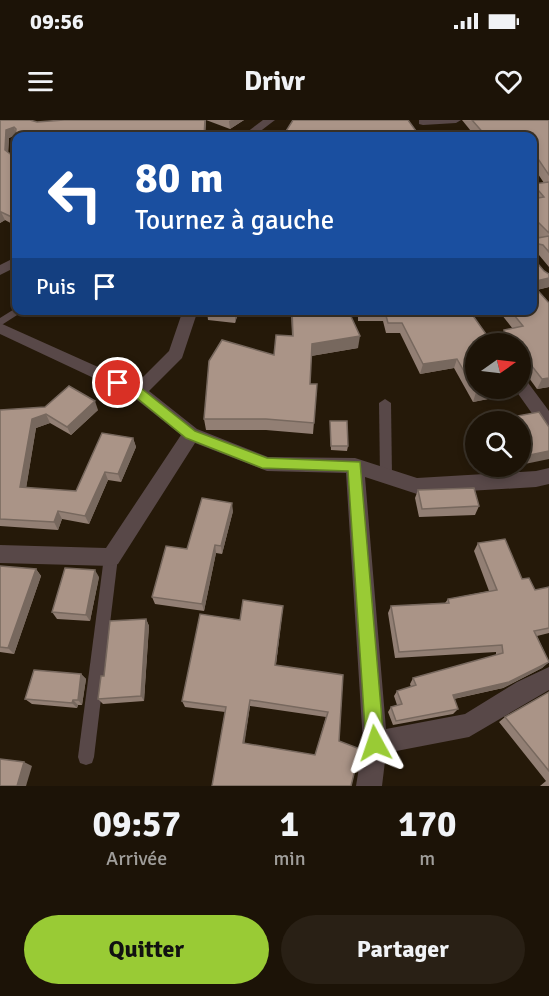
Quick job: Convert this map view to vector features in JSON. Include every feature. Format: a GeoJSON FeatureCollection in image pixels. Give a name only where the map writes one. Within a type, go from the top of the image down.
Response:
{"type":"FeatureCollection","features":[{"type":"Feature","properties":{"kind":"street"},"geometry":{"type":"LineString","coordinates":[[253,132],[270,120]]}},
{"type":"Feature","properties":{"kind":"street"},"geometry":{"type":"LineString","coordinates":[[422,121],[456,120]]}},
{"type":"Feature","properties":{"kind":"street"},"geometry":{"type":"LineString","coordinates":[[138,392],[176,354],[189,315]]}},
{"type":"Feature","properties":{"kind":"street"},"geometry":{"type":"LineString","coordinates":[[0,328],[138,392],[191,435],[267,464],[355,466],[417,486],[536,479],[549,476]]}},
{"type":"Feature","properties":{"kind":"street"},"geometry":{"type":"LineString","coordinates":[[531,399],[549,424]]}},
{"type":"Feature","properties":{"kind":"street"},"geometry":{"type":"LineString","coordinates":[[0,554],[111,557],[191,435]]}},
{"type":"Feature","properties":{"kind":"street"},"geometry":{"type":"LineString","coordinates":[[355,466],[375,743],[374,783]]}},
{"type":"Feature","properties":{"kind":"street"},"geometry":{"type":"LineString","coordinates":[[375,743],[469,725],[525,690],[549,678]]}},
{"type":"Feature","properties":{"kind":"lane"},"geometry":{"type":"LineString","coordinates":[[385,403],[386,476]]}},
{"type":"Feature","properties":{"kind":"lane"},"geometry":{"type":"LineString","coordinates":[[86,758],[111,557]]}},
{"type":"Feature","properties":{"kind":"building"},"geometry":{"type":"Polygon","coordinates":[[[0,120],[37,122],[205,120],[204,132],[16,132],[14,127],[6,130],[5,150],[12,155],[12,217],[1,212],[0,120]]]}},
{"type":"Feature","properties":{"kind":"building"},"geometry":{"type":"Polygon","coordinates":[[[293,120],[408,120],[417,132],[286,132],[293,120]]]}},
{"type":"Feature","properties":{"kind":"building"},"geometry":{"type":"Polygon","coordinates":[[[472,120],[549,120],[549,175],[537,157],[537,132],[482,132],[472,120]]]}},
{"type":"Feature","properties":{"kind":"building"},"geometry":{"type":"Polygon","coordinates":[[[549,182],[549,233],[537,221],[537,198],[544,197],[537,189],[537,184],[549,182]]]}},
{"type":"Feature","properties":{"kind":"building"},"geometry":{"type":"Polygon","coordinates":[[[549,236],[549,252],[543,245],[537,244],[537,238],[549,236]]]}},
{"type":"Feature","properties":{"kind":"building"},"geometry":{"type":"Polygon","coordinates":[[[537,259],[538,264],[549,274],[549,278],[537,281],[537,259]]]}},
{"type":"Feature","properties":{"kind":"building"},"geometry":{"type":"Polygon","coordinates":[[[537,290],[549,303],[549,378],[542,379],[531,365],[531,333],[505,333],[504,330],[523,326],[514,315],[537,315],[537,290]]]}},
{"type":"Feature","properties":{"kind":"building"},"geometry":{"type":"Polygon","coordinates":[[[292,315],[350,315],[360,336],[312,344],[310,384],[317,384],[314,423],[266,419],[204,419],[209,361],[222,340],[274,355],[276,335],[293,336],[292,315]]]}},
{"type":"Feature","properties":{"kind":"building"},"geometry":{"type":"Polygon","coordinates":[[[386,315],[473,315],[485,333],[465,333],[465,373],[457,359],[423,364],[402,323],[388,323],[386,315]]]}},
{"type":"Feature","properties":{"kind":"building"},"geometry":{"type":"Polygon","coordinates":[[[69,386],[95,401],[67,427],[46,414],[32,419],[20,487],[76,491],[102,433],[133,438],[118,474],[105,472],[85,516],[58,511],[54,522],[0,519],[0,410],[45,407],[69,386]]]}},
{"type":"Feature","properties":{"kind":"building"},"geometry":{"type":"Polygon","coordinates":[[[539,412],[549,427],[549,451],[531,455],[531,413],[539,412]]]}},
{"type":"Feature","properties":{"kind":"building"},"geometry":{"type":"Polygon","coordinates":[[[330,421],[347,421],[348,446],[331,446],[330,421]]]}},
{"type":"Feature","properties":{"kind":"building"},"geometry":{"type":"Polygon","coordinates":[[[474,488],[479,506],[422,509],[418,490],[474,488]]]}},
{"type":"Feature","properties":{"kind":"building"},"geometry":{"type":"Polygon","coordinates":[[[202,498],[232,503],[221,546],[215,545],[202,604],[152,597],[166,546],[187,549],[202,498]]]}},
{"type":"Feature","properties":{"kind":"building"},"geometry":{"type":"Polygon","coordinates":[[[505,539],[522,579],[529,578],[535,590],[549,587],[549,628],[534,631],[549,662],[509,682],[453,695],[458,709],[396,721],[391,707],[402,704],[397,691],[416,685],[413,678],[503,653],[502,645],[399,652],[391,606],[449,603],[448,599],[497,590],[478,543],[505,539]]]}},
{"type":"Feature","properties":{"kind":"building"},"geometry":{"type":"Polygon","coordinates":[[[0,566],[36,569],[8,648],[0,647],[0,566]]]}},
{"type":"Feature","properties":{"kind":"building"},"geometry":{"type":"Polygon","coordinates":[[[65,568],[95,570],[86,615],[52,612],[65,568]]]}},
{"type":"Feature","properties":{"kind":"building"},"geometry":{"type":"Polygon","coordinates":[[[243,600],[283,606],[275,665],[343,675],[339,741],[360,749],[351,786],[212,786],[226,707],[182,701],[200,614],[240,620],[243,600]],[[250,700],[243,743],[315,755],[328,712],[250,700]]]}},
{"type":"Feature","properties":{"kind":"building"},"geometry":{"type":"Polygon","coordinates":[[[146,619],[141,696],[98,699],[101,676],[104,676],[110,621],[146,619]]]}},
{"type":"Feature","properties":{"kind":"building"},"geometry":{"type":"Polygon","coordinates":[[[34,670],[81,674],[78,700],[73,700],[72,703],[25,699],[34,670]]]}},
{"type":"Feature","properties":{"kind":"building"},"geometry":{"type":"Polygon","coordinates":[[[549,692],[549,771],[505,717],[549,692]]]}},
{"type":"Feature","properties":{"kind":"building"},"geometry":{"type":"Polygon","coordinates":[[[0,759],[24,762],[17,786],[0,786],[0,759]]]}},
{"type":"Feature","properties":{"kind":"route"},"geometry":{"type":"LineString","coordinates":[[118,383],[138,392],[191,435],[267,464],[355,466],[375,743]]}}]}
